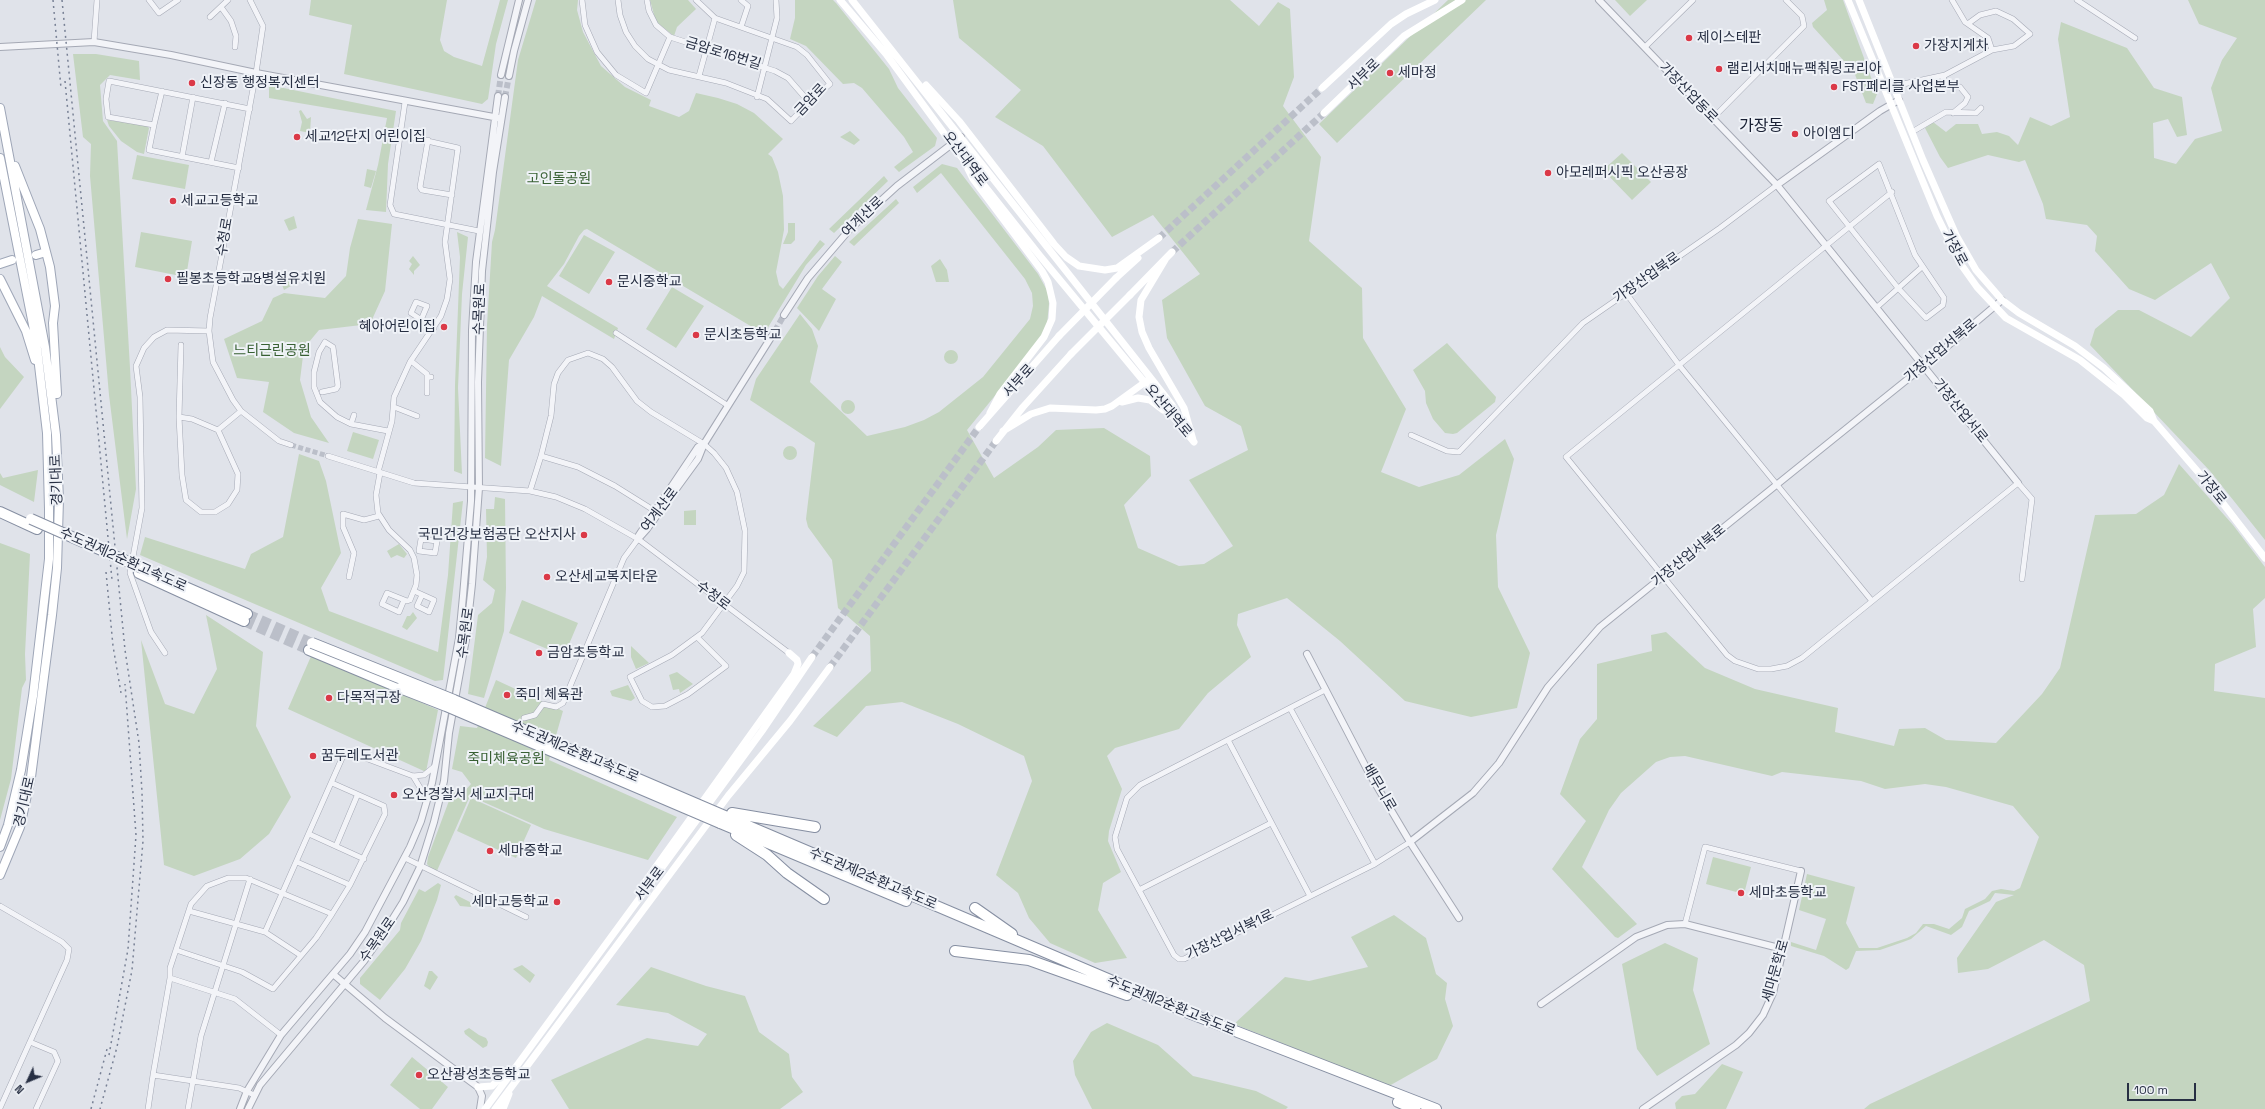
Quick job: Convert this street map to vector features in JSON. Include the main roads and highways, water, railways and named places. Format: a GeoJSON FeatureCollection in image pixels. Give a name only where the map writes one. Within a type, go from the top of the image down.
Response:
{"type":"FeatureCollection","features":[{"type":"Feature","properties":{"kind":"highway","name":"수도권제2순환고속도로"},"geometry":{"type":"LineString","coordinates":[[0,505],[140,571]]}},
{"type":"Feature","properties":{"kind":"highway","name":"수도권제2순환고속도로"},"geometry":{"type":"LineString","coordinates":[[0,512],[37,529],[140,571],[246,618]]}},
{"type":"Feature","properties":{"kind":"highway","name":"수도권제2순환고속도로"},"geometry":{"type":"LineString","coordinates":[[726,817],[446,706],[311,647],[454,700],[690,801],[1127,991],[1415,1109]]}},
{"type":"Feature","properties":{"kind":"highway"},"geometry":{"type":"LineString","coordinates":[[726,817],[815,827]]}},
{"type":"Feature","properties":{"kind":"highway"},"geometry":{"type":"LineString","coordinates":[[726,817],[787,873],[824,899]]}},
{"type":"Feature","properties":{"kind":"highway"},"geometry":{"type":"LineString","coordinates":[[975,908],[1015,935],[1111,978],[1127,991]]}},
{"type":"Feature","properties":{"kind":"highway"},"geometry":{"type":"LineString","coordinates":[[955,951],[1029,960],[1127,991]]}},
{"type":"Feature","properties":{"kind":"highway","name":"수도권제2순환고속도로"},"geometry":{"type":"LineString","coordinates":[[1127,991],[1436,1109]]}},
{"type":"Feature","properties":{"kind":"main road","name":"오산대역로"},"geometry":{"type":"LineString","coordinates":[[840,0],[894,64],[960,155],[1040,256],[1148,381],[1172,405],[1194,442]]}},
{"type":"Feature","properties":{"kind":"main road","name":"오산대역로"},"geometry":{"type":"LineString","coordinates":[[852,0],[961,137],[1148,381],[1179,426],[1194,442]]}},
{"type":"Feature","properties":{"kind":"main road","name":"서부로"},"geometry":{"type":"LineString","coordinates":[[1322,88],[1391,24],[1406,14],[1435,0]]}},
{"type":"Feature","properties":{"kind":"main road","name":"서부로"},"geometry":{"type":"LineString","coordinates":[[1324,113],[1404,36],[1462,0]]}},
{"type":"Feature","properties":{"kind":"main road","name":"가장로"},"geometry":{"type":"LineString","coordinates":[[1848,0],[1937,216],[1960,263],[1977,287],[1994,307],[2006,318],[2080,360],[2124,395],[2147,418],[2154,421]]}},
{"type":"Feature","properties":{"kind":"main road","name":"가장로"},"geometry":{"type":"LineString","coordinates":[[1859,0],[1912,132],[1966,257],[1986,283],[2002,300],[2019,313],[2068,342],[2104,368],[2150,411],[2154,421],[2205,480],[2265,558]]}},
{"type":"Feature","properties":{"kind":"main road","name":"서부로"},"geometry":{"type":"LineString","coordinates":[[899,58],[960,123],[1066,258],[1078,266],[1105,270],[1116,268],[1159,238],[1116,278],[1059,336],[979,427]]}},
{"type":"Feature","properties":{"kind":"main road","name":"경기대로"},"geometry":{"type":"LineString","coordinates":[[0,108],[45,347],[54,416],[59,499],[57,568],[42,703],[31,777],[20,827],[0,875]]}},
{"type":"Feature","properties":{"kind":"main road"},"geometry":{"type":"LineString","coordinates":[[7,143],[24,192],[40,229],[46,252],[55,306],[53,323],[57,405],[54,416]]}},
{"type":"Feature","properties":{"kind":"main road"},"geometry":{"type":"LineString","coordinates":[[960,155],[973,179],[1042,271],[1052,291],[1052,319],[1044,337],[1000,394],[990,414]]}},
{"type":"Feature","properties":{"kind":"main road","name":"경기대로"},"geometry":{"type":"LineString","coordinates":[[0,158],[36,340],[40,369],[48,464],[49,559],[38,656],[21,770],[0,847]]}},
{"type":"Feature","properties":{"kind":"main road"},"geometry":{"type":"LineString","coordinates":[[36,255],[46,252]]}},
{"type":"Feature","properties":{"kind":"main road"},"geometry":{"type":"LineString","coordinates":[[1172,252],[1165,260],[1141,300],[1139,317],[1142,332],[1149,348],[1184,408],[1194,442]]}},
{"type":"Feature","properties":{"kind":"main road"},"geometry":{"type":"LineString","coordinates":[[0,264],[12,260]]}},
{"type":"Feature","properties":{"kind":"main road","name":"서부로"},"geometry":{"type":"LineString","coordinates":[[996,441],[1003,431],[1072,354],[1165,260]]}},
{"type":"Feature","properties":{"kind":"main road"},"geometry":{"type":"LineString","coordinates":[[0,279],[26,331],[34,359],[40,369]]}},
{"type":"Feature","properties":{"kind":"main road"},"geometry":{"type":"LineString","coordinates":[[1112,406],[1148,381]]}},
{"type":"Feature","properties":{"kind":"main road"},"geometry":{"type":"LineString","coordinates":[[1003,431],[1031,414],[1050,408],[1096,410],[1138,398],[1150,400],[1179,426]]}},
{"type":"Feature","properties":{"kind":"main road"},"geometry":{"type":"LineString","coordinates":[[607,941],[624,911],[794,674],[798,664],[797,660],[789,652]]}},
{"type":"Feature","properties":{"kind":"main road","name":"서부로"},"geometry":{"type":"LineString","coordinates":[[482,1108],[762,731],[812,657]]}},
{"type":"Feature","properties":{"kind":"main road","name":"서부로"},"geometry":{"type":"LineString","coordinates":[[495,1109],[514,1081],[728,796],[790,721],[830,667]]}},
{"type":"Feature","properties":{"kind":"main road"},"geometry":{"type":"LineString","coordinates":[[478,1087],[492,1086],[535,1038]]}},
{"type":"Feature","properties":{"kind":"main road"},"geometry":{"type":"LineString","coordinates":[[482,1108],[503,1075]]}},
{"type":"Feature","properties":{"kind":"main road"},"geometry":{"type":"LineString","coordinates":[[503,1109],[514,1081]]}},
{"type":"Feature","properties":{"kind":"tunnel"},"geometry":{"type":"LineString","coordinates":[[498,96],[501,75]]}},
{"type":"Feature","properties":{"kind":"tunnel"},"geometry":{"type":"LineString","coordinates":[[505,97],[509,76]]}},
{"type":"Feature","properties":{"kind":"tunnel"},"geometry":{"type":"LineString","coordinates":[[1159,238],[1322,88]]}},
{"type":"Feature","properties":{"kind":"tunnel"},"geometry":{"type":"LineString","coordinates":[[1172,252],[1324,113]]}},
{"type":"Feature","properties":{"kind":"tunnel"},"geometry":{"type":"LineString","coordinates":[[775,331],[784,315]]}},
{"type":"Feature","properties":{"kind":"tunnel"},"geometry":{"type":"LineString","coordinates":[[812,657],[979,427]]}},
{"type":"Feature","properties":{"kind":"tunnel"},"geometry":{"type":"LineString","coordinates":[[830,667],[996,441]]}},
{"type":"Feature","properties":{"kind":"tunnel"},"geometry":{"type":"LineString","coordinates":[[291,445],[328,456]]}},
{"type":"Feature","properties":{"kind":"tunnel"},"geometry":{"type":"LineString","coordinates":[[247,614],[312,643]]}},
{"type":"Feature","properties":{"kind":"tunnel"},"geometry":{"type":"LineString","coordinates":[[244,621],[309,650]]}},
{"type":"Feature","properties":{"kind":"railway"},"geometry":{"type":"LineString","coordinates":[[53,0],[61,88]]}},
{"type":"Feature","properties":{"kind":"railway"},"geometry":{"type":"LineString","coordinates":[[62,0],[125,650],[139,743],[142,792],[143,841],[132,970],[117,1047],[100,1109]]}},
{"type":"Feature","properties":{"kind":"railway"},"geometry":{"type":"LineString","coordinates":[[65,81],[112,580]]}},
{"type":"Feature","properties":{"kind":"railway"},"geometry":{"type":"LineString","coordinates":[[106,572],[113,646],[121,693]]}},
{"type":"Feature","properties":{"kind":"railway"},"geometry":{"type":"LineString","coordinates":[[109,1055],[128,949],[136,835],[125,684]]}},
{"type":"Feature","properties":{"kind":"railway"},"geometry":{"type":"LineString","coordinates":[[91,1109],[107,1049]]}},
{"type":"Feature","properties":{"kind":"place","name":"제이스테판"},"geometry":{"type":"Point","coordinates":[1689,38]}},
{"type":"Feature","properties":{"kind":"place","name":"가장지게차"},"geometry":{"type":"Point","coordinates":[1916,46]}},
{"type":"Feature","properties":{"kind":"place","name":"램리서치매뉴팩춰링코리아"},"geometry":{"type":"Point","coordinates":[1719,69]}},
{"type":"Feature","properties":{"kind":"place","name":"세마정"},"geometry":{"type":"Point","coordinates":[1390,73]}},
{"type":"Feature","properties":{"kind":"place","name":"신장동 행정복지센터"},"geometry":{"type":"Point","coordinates":[192,83]}},
{"type":"Feature","properties":{"kind":"place","name":"FST페리클 사업본부"},"geometry":{"type":"Point","coordinates":[1834,87]}},
{"type":"Feature","properties":{"kind":"place","name":"아이엠디"},"geometry":{"type":"Point","coordinates":[1795,134]}},
{"type":"Feature","properties":{"kind":"place","name":"세교12단지 어린이집"},"geometry":{"type":"Point","coordinates":[297,137]}},
{"type":"Feature","properties":{"kind":"place","name":"아모레퍼시픽 오산공장"},"geometry":{"type":"Point","coordinates":[1548,173]}},
{"type":"Feature","properties":{"kind":"place","name":"세교고등학교"},"geometry":{"type":"Point","coordinates":[173,201]}},
{"type":"Feature","properties":{"kind":"place","name":"필봉초등학교&병설유치원"},"geometry":{"type":"Point","coordinates":[168,279]}},
{"type":"Feature","properties":{"kind":"place","name":"문시중학교"},"geometry":{"type":"Point","coordinates":[609,282]}},
{"type":"Feature","properties":{"kind":"place","name":"혜아어린이집"},"geometry":{"type":"Point","coordinates":[444,327]}},
{"type":"Feature","properties":{"kind":"place","name":"문시초등학교"},"geometry":{"type":"Point","coordinates":[696,335]}},
{"type":"Feature","properties":{"kind":"place","name":"국민건강보험공단 오산지사"},"geometry":{"type":"Point","coordinates":[584,535]}},
{"type":"Feature","properties":{"kind":"place","name":"오산세교복지타운"},"geometry":{"type":"Point","coordinates":[547,577]}},
{"type":"Feature","properties":{"kind":"place","name":"금암초등학교"},"geometry":{"type":"Point","coordinates":[539,653]}},
{"type":"Feature","properties":{"kind":"place","name":"죽미 체육관"},"geometry":{"type":"Point","coordinates":[507,695]}},
{"type":"Feature","properties":{"kind":"place","name":"다목적구장"},"geometry":{"type":"Point","coordinates":[329,698]}},
{"type":"Feature","properties":{"kind":"place","name":"꿈두레도서관"},"geometry":{"type":"Point","coordinates":[313,756]}},
{"type":"Feature","properties":{"kind":"place","name":"오산경찰서 세교지구대"},"geometry":{"type":"Point","coordinates":[394,795]}},
{"type":"Feature","properties":{"kind":"place","name":"세마중학교"},"geometry":{"type":"Point","coordinates":[490,851]}},
{"type":"Feature","properties":{"kind":"place","name":"세마초등학교"},"geometry":{"type":"Point","coordinates":[1741,893]}},
{"type":"Feature","properties":{"kind":"place","name":"세마고등학교"},"geometry":{"type":"Point","coordinates":[557,902]}},
{"type":"Feature","properties":{"kind":"place","name":"오산광성초등학교"},"geometry":{"type":"Point","coordinates":[419,1075]}},
{"type":"Feature","properties":{"kind":"district","name":"가장동"},"geometry":{"type":"Point","coordinates":[1761,127]}},
{"type":"Feature","properties":{"kind":"park label","name":"고인돌공원"},"geometry":{"type":"Point","coordinates":[559,179]}},
{"type":"Feature","properties":{"kind":"park label","name":"느티근린공원"},"geometry":{"type":"Point","coordinates":[272,351]}},
{"type":"Feature","properties":{"kind":"park label","name":"죽미체육공원"},"geometry":{"type":"Point","coordinates":[506,759]}}]}
